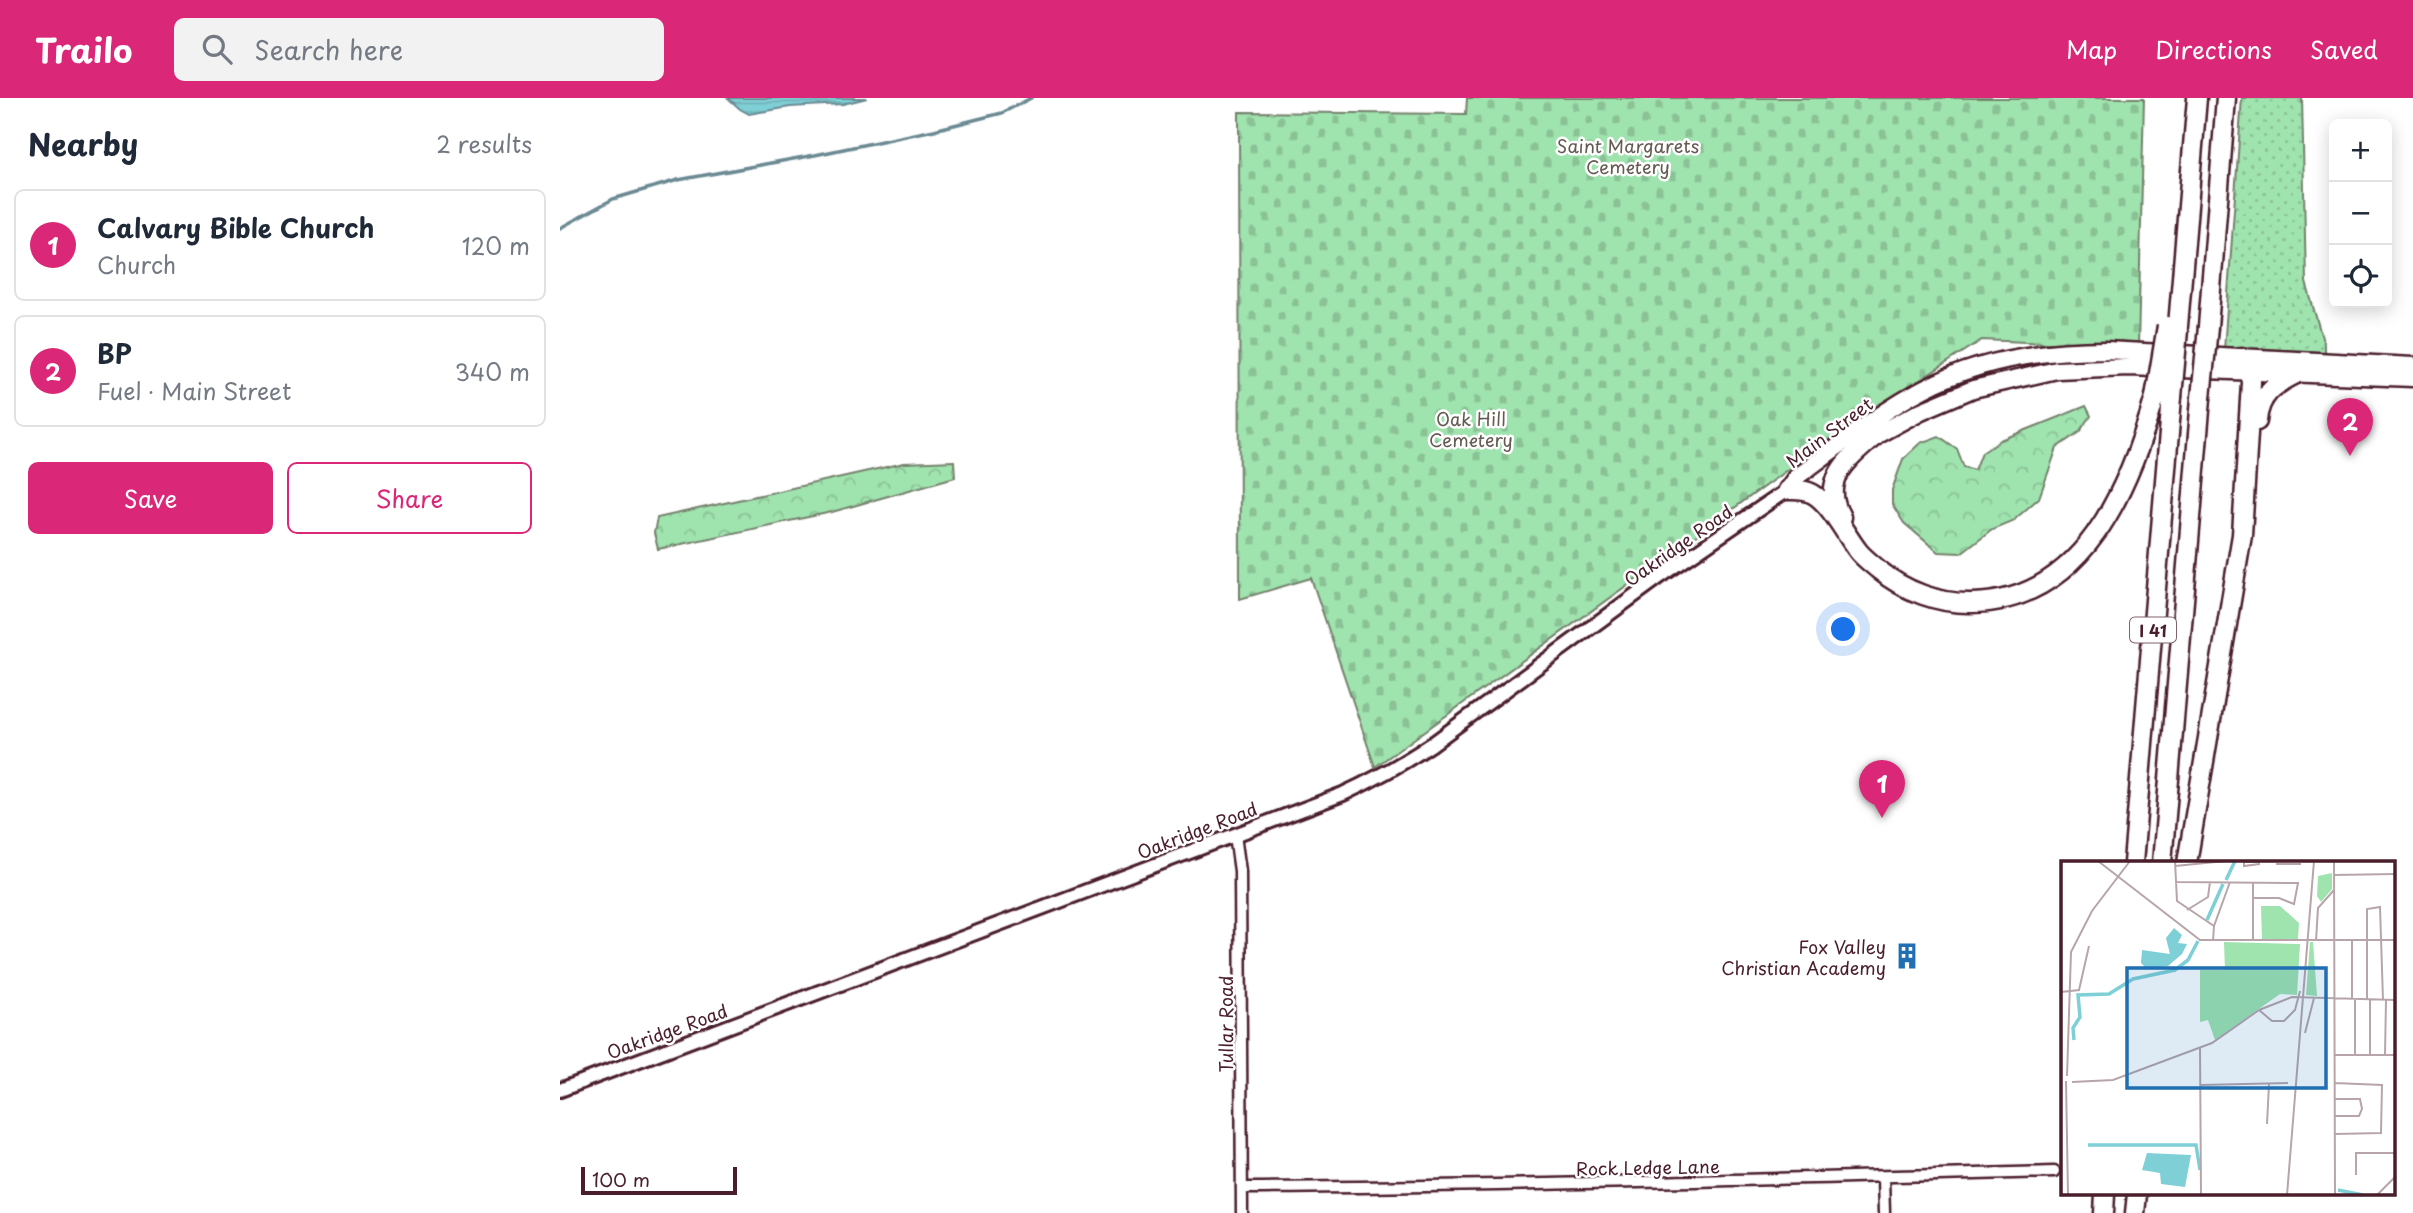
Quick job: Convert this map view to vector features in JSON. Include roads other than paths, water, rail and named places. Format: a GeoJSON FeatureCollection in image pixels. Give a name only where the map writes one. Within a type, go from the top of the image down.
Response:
{"type":"FeatureCollection","features":[{"type":"Feature","properties":{"kind":"highway","name":"I 41"},"geometry":{"type":"LineString","coordinates":[[2133,861],[2164,397],[2197,98]]}},
{"type":"Feature","properties":{"kind":"highway","name":"I 41"},"geometry":{"type":"LineString","coordinates":[[2162,861],[2226,98]]}},
{"type":"Feature","properties":{"kind":"highway"},"geometry":{"type":"LineString","coordinates":[[2187,861],[2242,535],[2252,382],[2245,364]]}},
{"type":"Feature","properties":{"kind":"highway"},"geometry":{"type":"LineString","coordinates":[[2242,535],[2250,519],[2258,407],[2271,388],[2297,374]]}},
{"type":"Feature","properties":{"kind":"highway"},"geometry":{"type":"LineString","coordinates":[[1787,490],[1799,490],[1816,496],[1861,555],[1892,580],[1910,590],[1950,602],[1984,603],[2004,600],[2043,584],[2071,562],[2108,516],[2164,397]]}},
{"type":"Feature","properties":{"kind":"highway"},"geometry":{"type":"LineString","coordinates":[[1870,561],[1839,513],[1834,491],[1841,467],[1876,435]]}},
{"type":"Feature","properties":{"kind":"main road","name":"Main Street"},"geometry":{"type":"LineString","coordinates":[[1787,490],[1796,477],[1898,404],[1926,388],[2004,360],[2042,352],[2081,350],[2245,364],[2297,374],[2413,378]]}},
{"type":"Feature","properties":{"kind":"main road","name":"Main Street"},"geometry":{"type":"LineString","coordinates":[[1787,490],[1802,485],[1853,447],[1921,411],[1973,389],[2057,370],[2245,364],[2413,366]]}},
{"type":"Feature","properties":{"kind":"street","name":"Oakridge Road"},"geometry":{"type":"LineString","coordinates":[[560,1090],[1343,794],[1400,766],[1661,576],[1787,490]]}},
{"type":"Feature","properties":{"kind":"street","name":"Tullar Road"},"geometry":{"type":"LineString","coordinates":[[1234,835],[1240,871],[1242,1213]]}},
{"type":"Feature","properties":{"kind":"street","name":"Rock Ledge Lane"},"geometry":{"type":"LineString","coordinates":[[1242,1188],[1529,1185],[2054,1172]]}},
{"type":"Feature","properties":{"kind":"street"},"geometry":{"type":"LineString","coordinates":[[1883,1178],[1884,1213]]}},
{"type":"Feature","properties":{"kind":"water"},"geometry":{"type":"Polygon","coordinates":[[[728,98],[867,98],[843,104],[790,107],[749,114],[728,98]]]}},
{"type":"Feature","properties":{"kind":"waterway"},"geometry":{"type":"LineString","coordinates":[[560,228],[613,199],[678,180],[934,130],[1002,113],[1031,98]]}},
{"type":"Feature","properties":{"kind":"place","name":"BP"},"geometry":{"type":"Point","coordinates":[2350,456]}},
{"type":"Feature","properties":{"kind":"place","name":"Calvary Bible Church"},"geometry":{"type":"Point","coordinates":[1882,818]}},
{"type":"Feature","properties":{"kind":"place","name":"Fox Valley Christian Academy"},"geometry":{"type":"Point","coordinates":[1907,956]}},
{"type":"Feature","properties":{"kind":"park label","name":"Saint Margarets Cemetery"},"geometry":{"type":"Point","coordinates":[1628,155]}},
{"type":"Feature","properties":{"kind":"park label","name":"Oak Hill Cemetery"},"geometry":{"type":"Point","coordinates":[1471,428]}}]}
